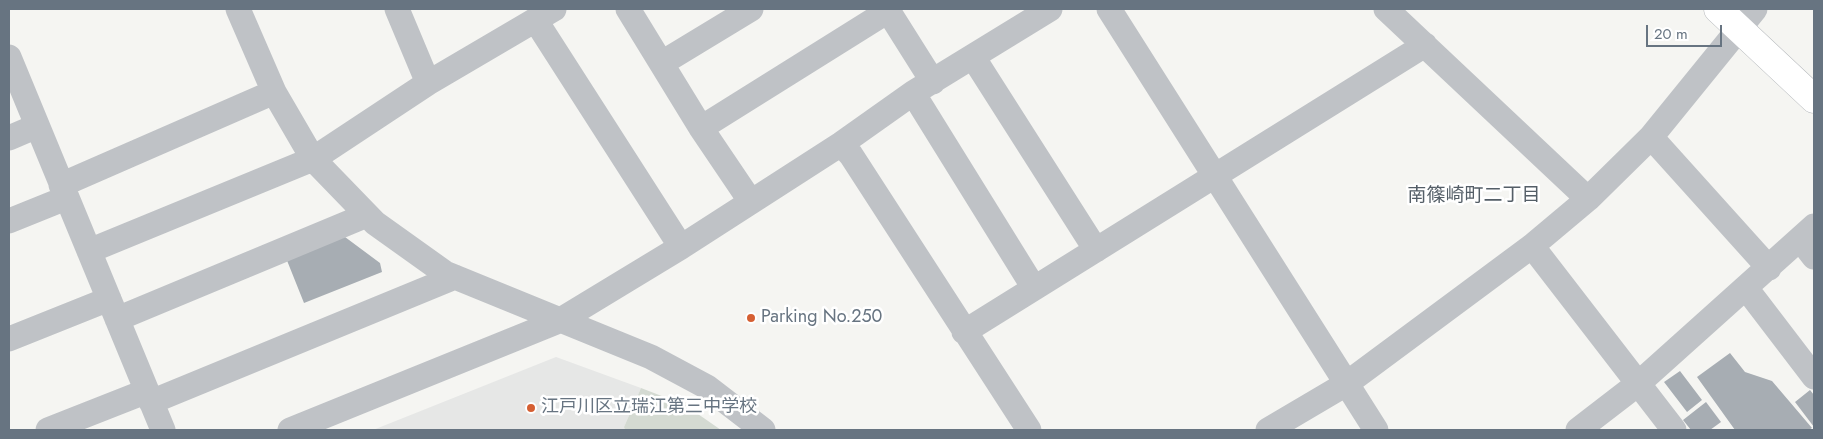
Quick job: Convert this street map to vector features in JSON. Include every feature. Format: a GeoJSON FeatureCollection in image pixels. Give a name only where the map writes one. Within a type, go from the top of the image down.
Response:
{"type":"FeatureCollection","features":[{"type":"Feature","properties":{"kind":"main road"},"geometry":{"type":"LineString","coordinates":[[1718,9],[1747,19],[1814,99]]}},
{"type":"Feature","properties":{"kind":"street"},"geometry":{"type":"LineString","coordinates":[[238,9],[274,92],[313,159],[367,215],[445,273],[651,357],[707,387],[763,430]]}},
{"type":"Feature","properties":{"kind":"street"},"geometry":{"type":"LineString","coordinates":[[397,9],[428,83]]}},
{"type":"Feature","properties":{"kind":"street"},"geometry":{"type":"LineString","coordinates":[[628,9],[702,128],[751,202]]}},
{"type":"Feature","properties":{"kind":"street"},"geometry":{"type":"LineString","coordinates":[[662,63],[751,9]]}},
{"type":"Feature","properties":{"kind":"street"},"geometry":{"type":"LineString","coordinates":[[290,430],[559,321],[681,247],[841,144],[923,88],[1050,9]]}},
{"type":"Feature","properties":{"kind":"street"},"geometry":{"type":"LineString","coordinates":[[1109,9],[1376,430]]}},
{"type":"Feature","properties":{"kind":"street"},"geometry":{"type":"LineString","coordinates":[[1386,9],[1588,200]]}},
{"type":"Feature","properties":{"kind":"street"},"geometry":{"type":"LineString","coordinates":[[702,128],[888,10],[923,88],[1034,288]]}},
{"type":"Feature","properties":{"kind":"street"},"geometry":{"type":"LineString","coordinates":[[89,251],[313,159],[428,83],[545,15],[681,247]]}},
{"type":"Feature","properties":{"kind":"street"},"geometry":{"type":"LineString","coordinates":[[1268,430],[1346,384],[1532,246],[1588,200],[1651,138],[1747,19]]}},
{"type":"Feature","properties":{"kind":"street"},"geometry":{"type":"LineString","coordinates":[[964,332],[1425,45]]}},
{"type":"Feature","properties":{"kind":"street"},"geometry":{"type":"LineString","coordinates":[[9,57],[163,430]]}},
{"type":"Feature","properties":{"kind":"street"},"geometry":{"type":"LineString","coordinates":[[973,57],[1096,250]]}},
{"type":"Feature","properties":{"kind":"street"},"geometry":{"type":"LineString","coordinates":[[9,221],[64,192],[274,92]]}},
{"type":"Feature","properties":{"kind":"street"},"geometry":{"type":"LineString","coordinates":[[9,138],[38,126]]}},
{"type":"Feature","properties":{"kind":"street"},"geometry":{"type":"LineString","coordinates":[[1651,138],[1769,268]]}},
{"type":"Feature","properties":{"kind":"street"},"geometry":{"type":"LineString","coordinates":[[841,144],[851,155],[1029,430]]}},
{"type":"Feature","properties":{"kind":"street"},"geometry":{"type":"LineString","coordinates":[[9,339],[113,309],[367,215]]}},
{"type":"Feature","properties":{"kind":"street"},"geometry":{"type":"LineString","coordinates":[[1578,430],[1639,383],[1769,268],[1810,241]]}},
{"type":"Feature","properties":{"kind":"street"},"geometry":{"type":"LineString","coordinates":[[1532,246],[1674,430]]}},
{"type":"Feature","properties":{"kind":"street"},"geometry":{"type":"LineString","coordinates":[[48,430],[149,396],[455,277]]}},
{"type":"Feature","properties":{"kind":"street"},"geometry":{"type":"LineString","coordinates":[[1746,288],[1814,377]]}},
{"type":"Feature","properties":{"kind":"shaded area","name":"江戸川区立瑞江第三中学校"},"geometry":{"type":"Polygon","coordinates":[[[556,357],[641,388],[624,427],[625,430],[373,430],[556,357]]]}},
{"type":"Feature","properties":{"kind":"shaded area"},"geometry":{"type":"Polygon","coordinates":[[[641,388],[685,405],[721,430],[625,430],[624,427],[641,388]]]}},
{"type":"Feature","properties":{"kind":"building"},"geometry":{"type":"Polygon","coordinates":[[[345,237],[380,263],[382,272],[304,303],[286,258],[345,237]]]}},
{"type":"Feature","properties":{"kind":"building"},"geometry":{"type":"Polygon","coordinates":[[[1730,353],[1745,372],[1772,381],[1812,428],[1809,430],[1735,430],[1697,377],[1730,353]]]}},
{"type":"Feature","properties":{"kind":"building"},"geometry":{"type":"Polygon","coordinates":[[[1680,371],[1702,400],[1687,412],[1664,382],[1680,371]]]}},
{"type":"Feature","properties":{"kind":"building"},"geometry":{"type":"Polygon","coordinates":[[[1810,390],[1814,395],[1814,427],[1795,402],[1810,390]]]}},
{"type":"Feature","properties":{"kind":"building"},"geometry":{"type":"Polygon","coordinates":[[[1706,402],[1721,422],[1710,430],[1691,430],[1683,420],[1706,402]]]}},
{"type":"Feature","properties":{"kind":"place","name":"Parking No.250"},"geometry":{"type":"Point","coordinates":[751,318]}},
{"type":"Feature","properties":{"kind":"place","name":"江戸川区立瑞江第三中学校"},"geometry":{"type":"Point","coordinates":[531,408]}},
{"type":"Feature","properties":{"kind":"district","name":"南篠崎町二丁目"},"geometry":{"type":"Point","coordinates":[1474,196]}}]}
